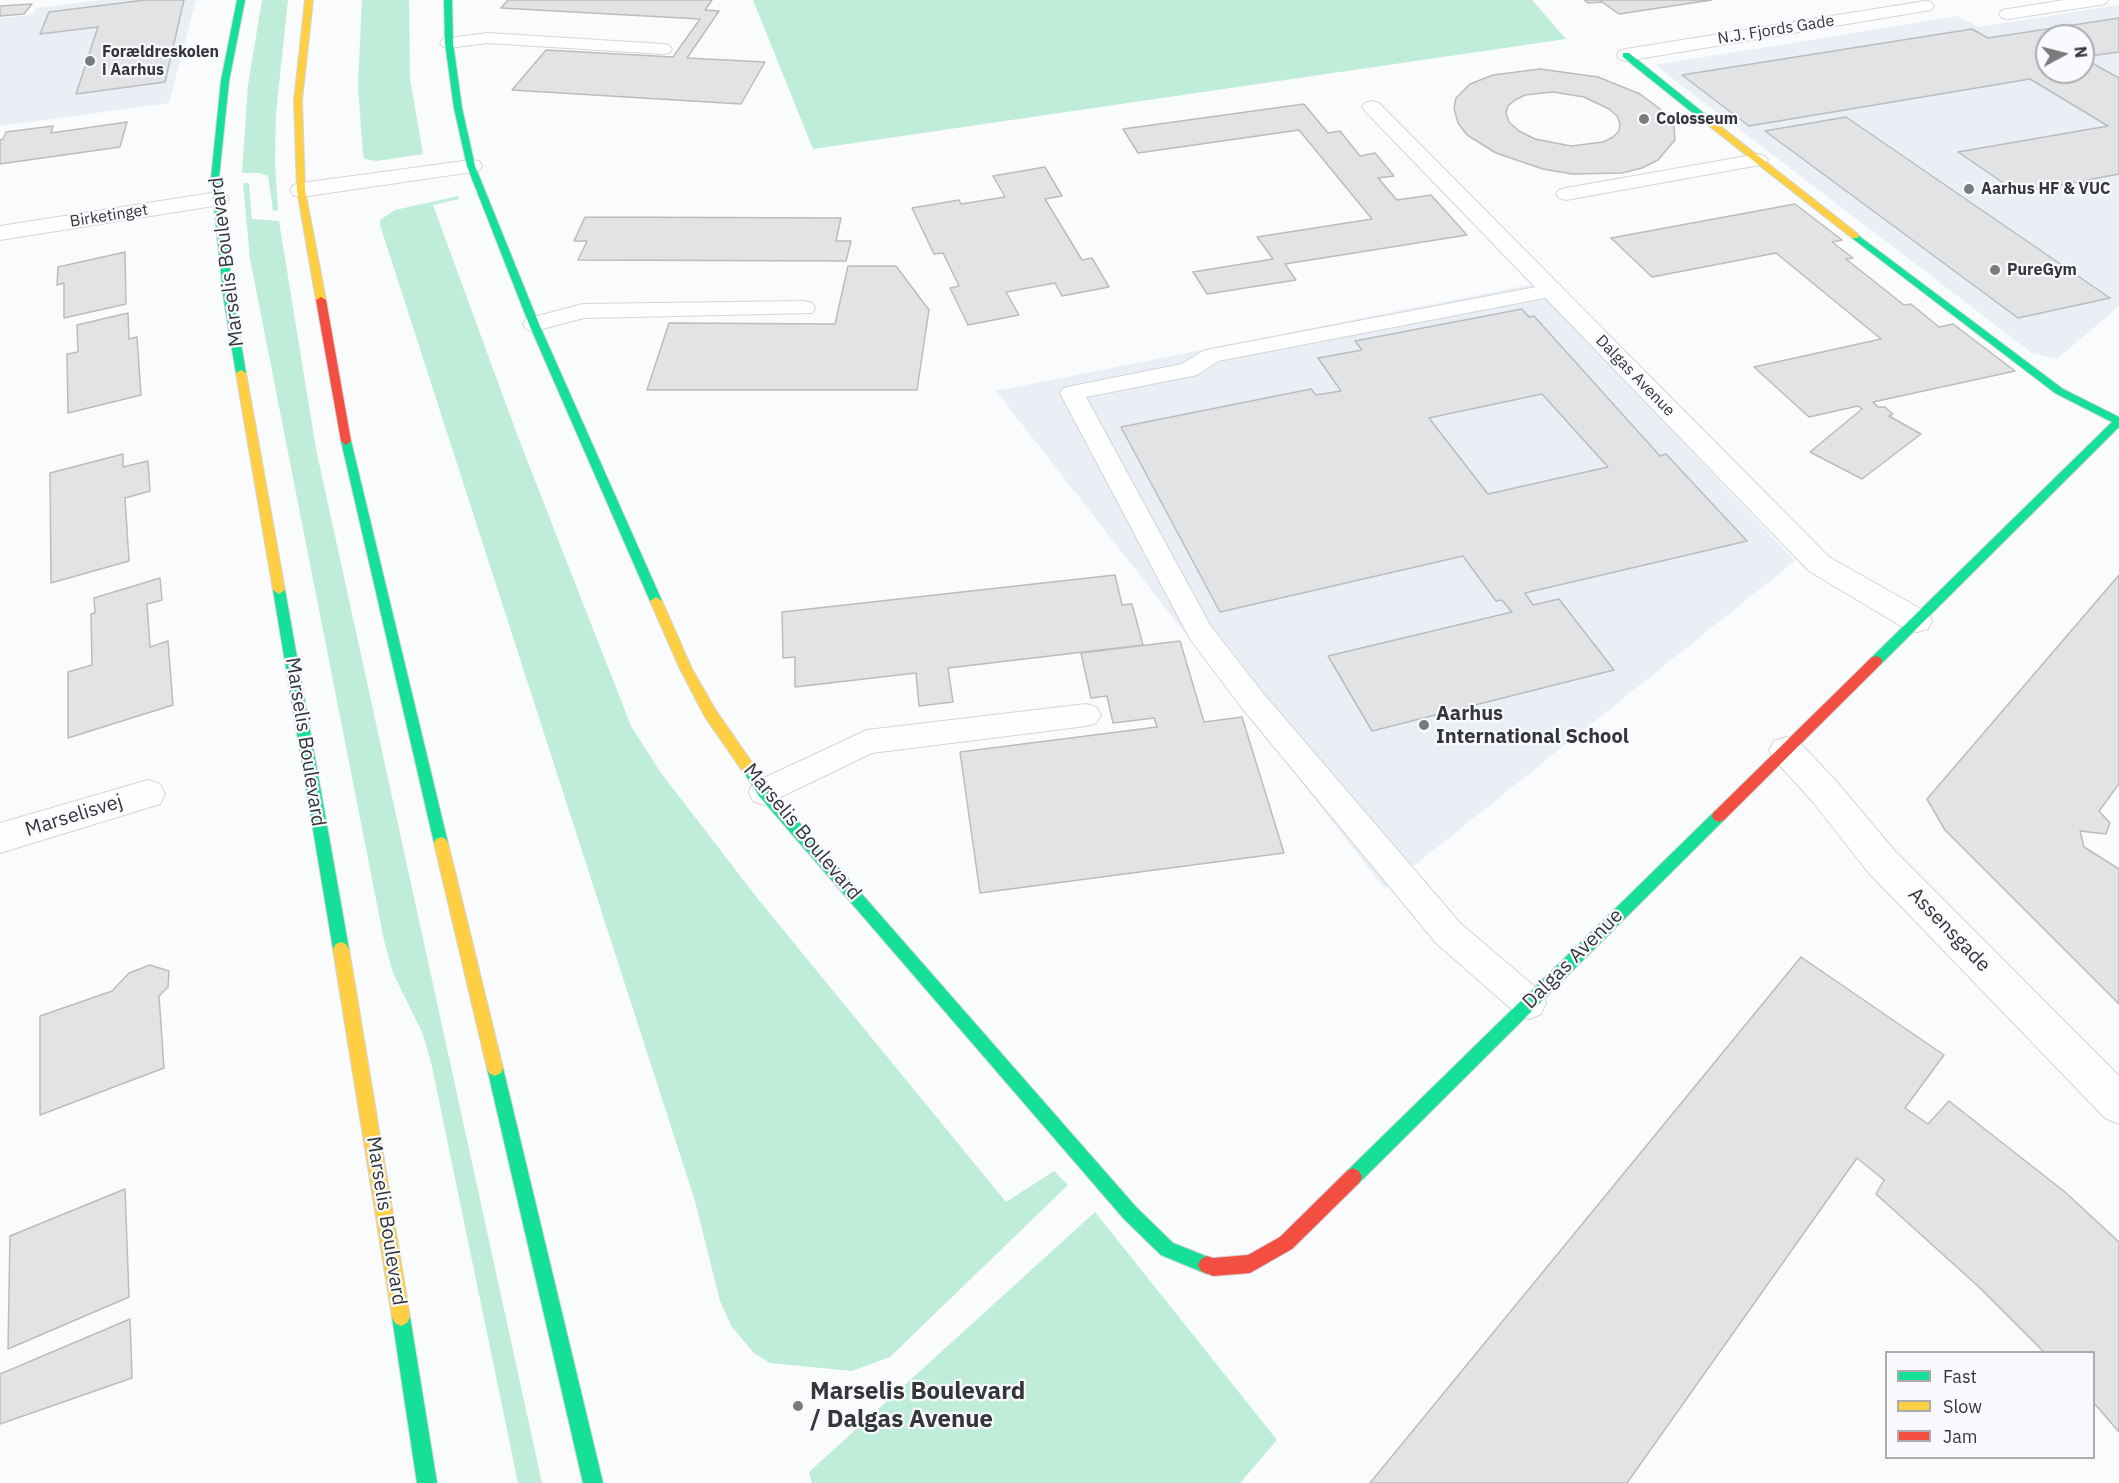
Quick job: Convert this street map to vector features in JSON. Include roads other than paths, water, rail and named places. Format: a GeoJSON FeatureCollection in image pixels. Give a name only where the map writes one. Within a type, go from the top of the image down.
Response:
{"type":"FeatureCollection","features":[{"type":"Feature","properties":{"kind":"street","name":"Marselis Boulevard"},"geometry":{"type":"LineString","coordinates":[[241,0],[225,81],[215,178],[229,301],[365,1085],[427,1483]]}},
{"type":"Feature","properties":{"kind":"street"},"geometry":{"type":"LineString","coordinates":[[309,0],[298,101],[301,190],[346,443],[593,1483]]}},
{"type":"Feature","properties":{"kind":"street","name":"Marselis Boulevard"},"geometry":{"type":"LineString","coordinates":[[448,0],[449,42],[458,108],[471,166],[534,324],[686,669],[710,713],[764,792],[1130,1213],[1167,1249],[1213,1267]]}},
{"type":"Feature","properties":{"kind":"street"},"geometry":{"type":"LineString","coordinates":[[2008,14],[2056,3],[2099,0]]}},
{"type":"Feature","properties":{"kind":"street","name":"N.J. Fjords Gade"},"geometry":{"type":"LineString","coordinates":[[1626,55],[1926,6]]}},
{"type":"Feature","properties":{"kind":"street","name":"Dalgas Avenue"},"geometry":{"type":"LineString","coordinates":[[1213,1267],[1250,1264],[1286,1243],[2119,422],[2059,391],[1758,160],[1626,55]]}},
{"type":"Feature","properties":{"kind":"street","name":"Dalgas Avenue"},"geometry":{"type":"LineString","coordinates":[[1372,107],[1819,564],[1917,621]]}},
{"type":"Feature","properties":{"kind":"street"},"geometry":{"type":"LineString","coordinates":[[301,190],[471,166]]}},
{"type":"Feature","properties":{"kind":"street","name":"Birketinget"},"geometry":{"type":"LineString","coordinates":[[0,233],[218,199]]}},
{"type":"Feature","properties":{"kind":"street","name":"Assensgade"},"geometry":{"type":"LineString","coordinates":[[1786,750],[1825,792],[1881,861],[2119,1104]]}},
{"type":"Feature","properties":{"kind":"street","name":"Marselisvej"},"geometry":{"type":"LineString","coordinates":[[0,838],[148,794]]}},
{"type":"Feature","properties":{"kind":"lane"},"geometry":{"type":"LineString","coordinates":[[449,42],[487,38],[663,49]]}},
{"type":"Feature","properties":{"kind":"lane"},"geometry":{"type":"LineString","coordinates":[[1566,194],[1758,160]]}},
{"type":"Feature","properties":{"kind":"lane"},"geometry":{"type":"LineString","coordinates":[[1529,1003],[1448,933],[1252,700],[1200,632],[1071,393],[1189,370],[1211,356],[1552,290]]}},
{"type":"Feature","properties":{"kind":"lane"},"geometry":{"type":"LineString","coordinates":[[534,324],[583,311],[804,308]]}},
{"type":"Feature","properties":{"kind":"lane"},"geometry":{"type":"LineString","coordinates":[[764,792],[867,742],[1086,715]]}},
{"type":"Feature","properties":{"kind":"place","name":"Forældreskolen i Aarhus"},"geometry":{"type":"Point","coordinates":[90,61]}},
{"type":"Feature","properties":{"kind":"place","name":"Colosseum"},"geometry":{"type":"Point","coordinates":[1644,119]}},
{"type":"Feature","properties":{"kind":"place","name":"Aarhus HF & VUC"},"geometry":{"type":"Point","coordinates":[1969,189]}},
{"type":"Feature","properties":{"kind":"place","name":"PureGym"},"geometry":{"type":"Point","coordinates":[1995,270]}},
{"type":"Feature","properties":{"kind":"place","name":"Aarhus International School"},"geometry":{"type":"Point","coordinates":[1424,725]}},
{"type":"Feature","properties":{"kind":"place","name":"Marselis Boulevard / Dalgas Avenue"},"geometry":{"type":"Point","coordinates":[798,1406]}}]}
